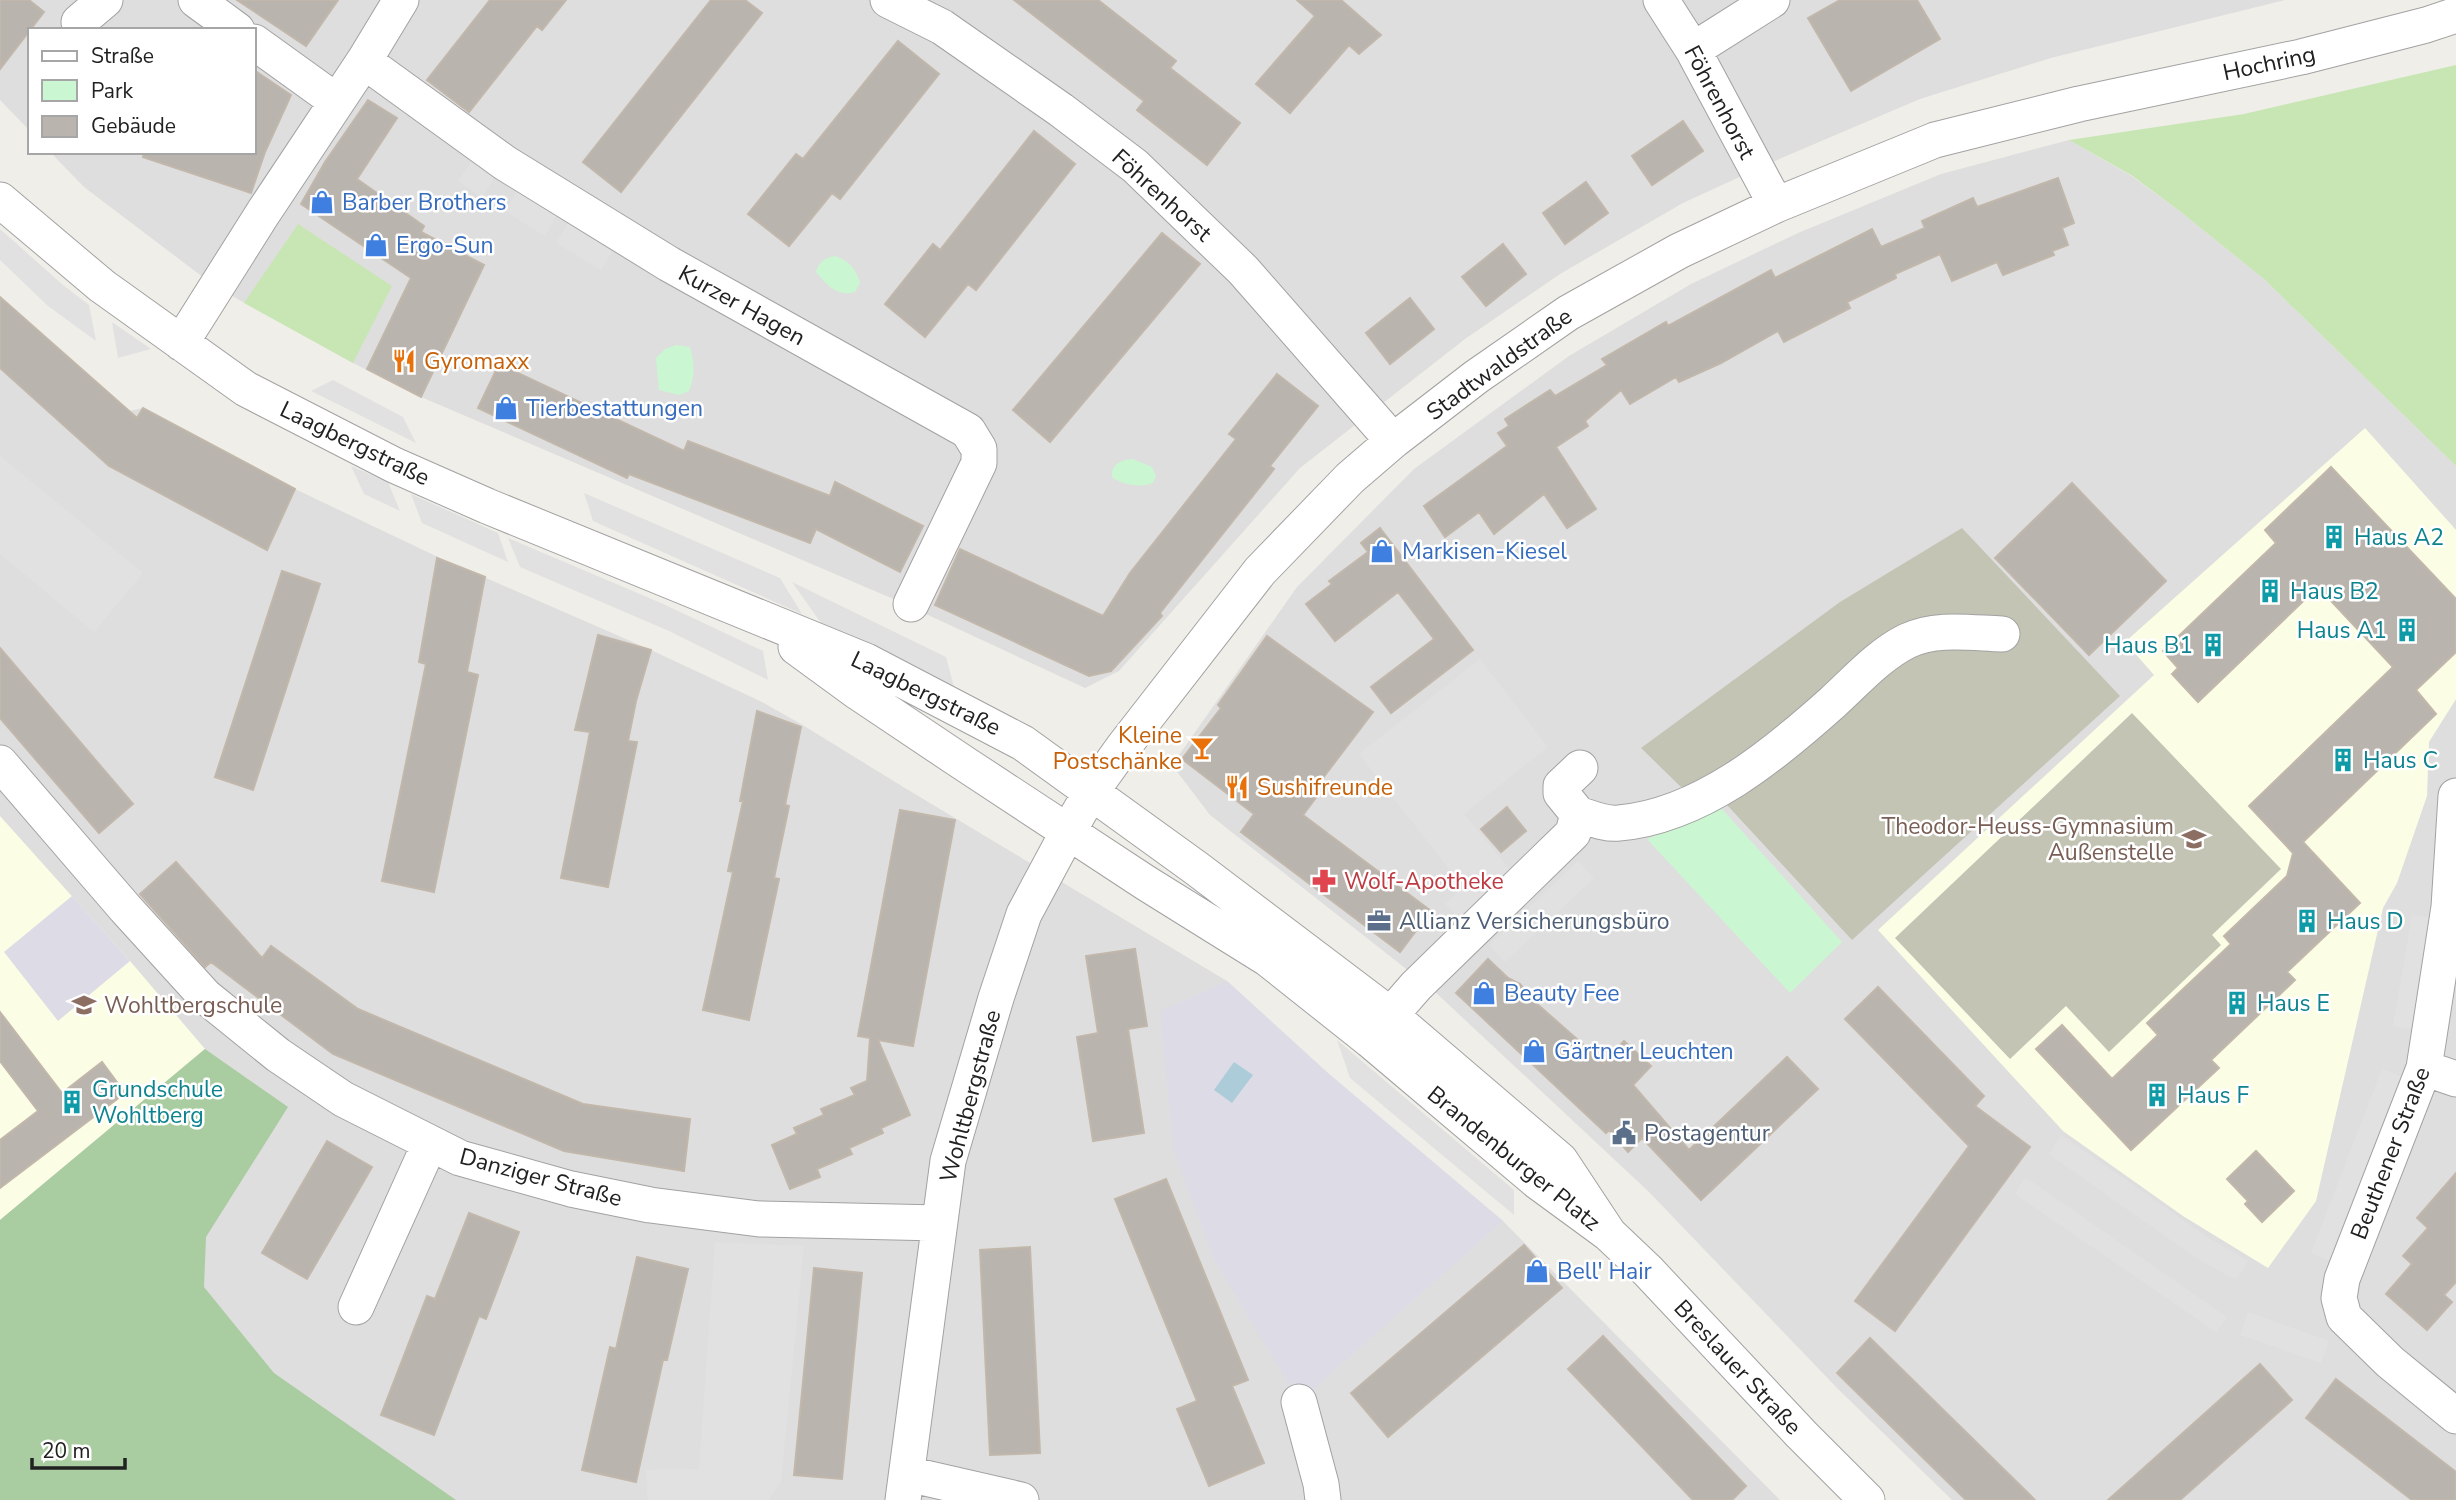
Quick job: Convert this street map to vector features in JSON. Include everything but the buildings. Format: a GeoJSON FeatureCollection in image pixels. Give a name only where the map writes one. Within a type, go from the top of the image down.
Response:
{"type":"FeatureCollection","features":[{"type":"Feature","properties":{"kind":"street"},"geometry":{"type":"LineString","coordinates":[[79,22],[105,0]]}},
{"type":"Feature","properties":{"kind":"street"},"geometry":{"type":"LineString","coordinates":[[197,0],[234,28]]}},
{"type":"Feature","properties":{"kind":"street"},"geometry":{"type":"LineString","coordinates":[[181,343],[401,0]]}},
{"type":"Feature","properties":{"kind":"street","name":"Föhrenhorst"},"geometry":{"type":"LineString","coordinates":[[888,0],[942,27],[1061,110],[1135,166],[1243,270],[1393,441]]}},
{"type":"Feature","properties":{"kind":"street","name":"Föhrenhorst"},"geometry":{"type":"LineString","coordinates":[[1661,0],[1693,50],[1776,205]]}},
{"type":"Feature","properties":{"kind":"street"},"geometry":{"type":"LineString","coordinates":[[1693,50],[1772,0]]}},
{"type":"Feature","properties":{"kind":"street","name":"Hochring"},"geometry":{"type":"LineString","coordinates":[[2079,104],[2301,57],[2456,15]]}},
{"type":"Feature","properties":{"kind":"street"},"geometry":{"type":"LineString","coordinates":[[256,43],[336,102]]}},
{"type":"Feature","properties":{"kind":"street","name":"Kurzer Hagen"},"geometry":{"type":"LineString","coordinates":[[364,61],[505,163],[669,264],[968,431],[979,449],[979,463],[911,604]]}},
{"type":"Feature","properties":{"kind":"street","name":"Stadtwaldstraße"},"geometry":{"type":"LineString","coordinates":[[1069,830],[1091,792],[1124,746],[1260,571],[1350,478],[1476,377],[1567,313],[1678,251],[1776,205],[1934,139],[2079,104]]}},
{"type":"Feature","properties":{"kind":"street","name":"Laagbergstraße"},"geometry":{"type":"LineString","coordinates":[[0,200],[102,286],[246,389],[383,460],[487,506],[866,661],[1007,733],[1091,792]]}},
{"type":"Feature","properties":{"kind":"street","name":"Laagbergstraße"},"geometry":{"type":"LineString","coordinates":[[751,614],[859,693],[1069,830]]}},
{"type":"Feature","properties":{"kind":"street"},"geometry":{"type":"LineString","coordinates":[[1580,768],[1561,786],[1561,793],[1578,814],[1618,824],[1666,813],[1699,799],[1780,749],[1881,659],[1906,642],[1929,633],[2002,634]]}},
{"type":"Feature","properties":{"kind":"street","name":"Danziger Straße"},"geometry":{"type":"LineString","coordinates":[[0,763],[205,996],[278,1055],[343,1099],[430,1143],[472,1161],[571,1189],[650,1205],[759,1219],[939,1223]]}},
{"type":"Feature","properties":{"kind":"street","name":"Brandenburger Platz"},"geometry":{"type":"LineString","coordinates":[[1091,792],[1196,868],[1380,1027],[1560,1160],[1609,1234]]}},
{"type":"Feature","properties":{"kind":"street","name":"Beuthener Straße"},"geometry":{"type":"LineString","coordinates":[[2456,796],[2452,908],[2440,1074],[2342,1279],[2339,1298],[2344,1317],[2360,1335],[2456,1416]]}},
{"type":"Feature","properties":{"kind":"street"},"geometry":{"type":"LineString","coordinates":[[1380,1027],[1573,833],[1578,814]]}},
{"type":"Feature","properties":{"kind":"street","name":"Brandenburger Platz"},"geometry":{"type":"LineString","coordinates":[[1069,830],[1146,883],[1380,1027]]}},
{"type":"Feature","properties":{"kind":"street","name":"Wohltbergstraße"},"geometry":{"type":"LineString","coordinates":[[906,1487],[948,1161],[1024,914],[1069,830]]}},
{"type":"Feature","properties":{"kind":"street"},"geometry":{"type":"LineString","coordinates":[[356,1307],[430,1143]]}},
{"type":"Feature","properties":{"kind":"street","name":"Breslauer Straße"},"geometry":{"type":"LineString","coordinates":[[1609,1234],[1867,1500]]}},
{"type":"Feature","properties":{"kind":"street"},"geometry":{"type":"LineString","coordinates":[[1299,1402],[1323,1500]]}},
{"type":"Feature","properties":{"kind":"street"},"geometry":{"type":"LineString","coordinates":[[906,1487],[1021,1500]]}},
{"type":"Feature","properties":{"kind":"shaded area"},"geometry":{"type":"Polygon","coordinates":[[[0,0],[2285,0],[2051,58],[1920,99],[1683,203],[1560,274],[1465,339],[1300,468],[1119,671],[1085,688],[898,601],[421,397],[353,363],[216,287],[84,187],[52,154],[256,154],[256,28],[28,28],[28,129],[0,100],[0,0]]]}},
{"type":"Feature","properties":{"kind":"shaded area"},"geometry":{"type":"Polygon","coordinates":[[[2069,140],[2130,175],[2264,279],[2456,466],[2456,1500],[1952,1500],[1837,1388],[1649,1192],[1433,990],[1210,815],[1172,765],[1297,587],[1414,469],[1569,356],[1691,284],[1798,233],[1941,174],[2069,140]]]}},
{"type":"Feature","properties":{"kind":"shaded area"},"geometry":{"type":"Polygon","coordinates":[[[475,156],[499,171],[482,197],[458,181],[475,156]]]}},
{"type":"Feature","properties":{"kind":"shaded area"},"geometry":{"type":"Polygon","coordinates":[[[521,186],[560,210],[545,236],[505,211],[521,186]]]}},
{"type":"Feature","properties":{"kind":"shaded area"},"geometry":{"type":"Polygon","coordinates":[[[571,218],[617,244],[601,270],[556,243],[571,218]]]}},
{"type":"Feature","properties":{"kind":"shaded area"},"geometry":{"type":"Polygon","coordinates":[[[0,229],[89,305],[96,341],[48,306],[0,260],[0,229]]]}},
{"type":"Feature","properties":{"kind":"shaded area"},"geometry":{"type":"Polygon","coordinates":[[[0,297],[129,411],[143,408],[295,489],[438,557],[760,701],[1227,981],[1329,1074],[1503,1221],[1780,1500],[0,1500],[0,297]]]}},
{"type":"Feature","properties":{"kind":"shaded area"},"geometry":{"type":"Polygon","coordinates":[[[112,322],[151,349],[118,358],[112,322]]]}},
{"type":"Feature","properties":{"kind":"shaded area"},"geometry":{"type":"Polygon","coordinates":[[[333,380],[403,417],[416,443],[311,391],[333,380]]]}},
{"type":"Feature","properties":{"kind":"shaded area","name":"Theodor-Heuss-Gymnasium Außenstelle"},"geometry":{"type":"Polygon","coordinates":[[[2365,428],[2456,530],[2456,699],[2429,742],[2427,796],[2397,883],[2383,908],[2316,1201],[2268,1268],[2183,1216],[2063,1131],[1878,930],[2154,675],[2125,642],[2365,428]]]}},
{"type":"Feature","properties":{"kind":"shaded area"},"geometry":{"type":"Polygon","coordinates":[[[0,456],[143,573],[94,632],[0,554],[0,456]]]}},
{"type":"Feature","properties":{"kind":"shaded area"},"geometry":{"type":"Polygon","coordinates":[[[351,466],[388,482],[400,511],[364,494],[351,466]]]}},
{"type":"Feature","properties":{"kind":"shaded area"},"geometry":{"type":"Polygon","coordinates":[[[584,493],[780,578],[802,614],[593,521],[584,493]]]}},
{"type":"Feature","properties":{"kind":"shaded area"},"geometry":{"type":"Polygon","coordinates":[[[411,494],[498,533],[508,562],[422,523],[411,494]]]}},
{"type":"Feature","properties":{"kind":"shaded area"},"geometry":{"type":"Polygon","coordinates":[[[1962,528],[2120,696],[1852,940],[1702,778],[1682,788],[1641,748],[1840,602],[1962,528]]]}},
{"type":"Feature","properties":{"kind":"shaded area"},"geometry":{"type":"Polygon","coordinates":[[[508,538],[661,603],[763,651],[768,680],[669,631],[520,567],[508,538]]]}},
{"type":"Feature","properties":{"kind":"shaded area"},"geometry":{"type":"Polygon","coordinates":[[[792,582],[946,657],[954,687],[821,623],[792,582]]]}},
{"type":"Feature","properties":{"kind":"shaded area"},"geometry":{"type":"Polygon","coordinates":[[[1480,659],[1548,747],[1464,814],[1513,873],[1461,920],[1445,904],[1463,887],[1359,754],[1480,659]]]}},
{"type":"Feature","properties":{"kind":"shaded area"},"geometry":{"type":"Polygon","coordinates":[[[2132,713],[2281,869],[2212,935],[2221,945],[2109,1052],[2066,1006],[2010,1059],[1895,938],[2132,713]]]}},
{"type":"Feature","properties":{"kind":"shaded area","name":"Wohltbergschule"},"geometry":{"type":"Polygon","coordinates":[[[0,816],[205,1049],[0,1220],[0,816]]]}},
{"type":"Feature","properties":{"kind":"shaded area"},"geometry":{"type":"Polygon","coordinates":[[[1578,861],[1594,878],[1505,962],[1489,945],[1578,861]]]}},
{"type":"Feature","properties":{"kind":"shaded area"},"geometry":{"type":"Polygon","coordinates":[[[72,896],[130,961],[58,1021],[4,952],[72,896]]]}},
{"type":"Feature","properties":{"kind":"shaded area"},"geometry":{"type":"Polygon","coordinates":[[[2412,915],[2438,919],[2419,1030],[2393,1026],[2412,915]]]}},
{"type":"Feature","properties":{"kind":"shaded area"},"geometry":{"type":"Polygon","coordinates":[[[1227,981],[1329,1074],[1503,1221],[1299,1402],[1213,1258],[1173,1148],[1160,1011],[1227,981]]]}},
{"type":"Feature","properties":{"kind":"shaded area"},"geometry":{"type":"Polygon","coordinates":[[[1337,1040],[1514,1190],[1514,1215],[1350,1078],[1337,1040]]]}},
{"type":"Feature","properties":{"kind":"shaded area"},"geometry":{"type":"Polygon","coordinates":[[[2382,1069],[2409,1079],[2338,1264],[2311,1253],[2382,1069]]]}},
{"type":"Feature","properties":{"kind":"shaded area"},"geometry":{"type":"Polygon","coordinates":[[[2061,1135],[2209,1238],[2248,1261],[2236,1280],[2196,1258],[2049,1154],[2061,1135]]]}},
{"type":"Feature","properties":{"kind":"shaded area"},"geometry":{"type":"Polygon","coordinates":[[[2025,1177],[2227,1317],[2216,1332],[2015,1194],[2025,1177]]]}},
{"type":"Feature","properties":{"kind":"shaded area"},"geometry":{"type":"Polygon","coordinates":[[[715,1242],[804,1246],[781,1482],[768,1500],[648,1500],[646,1470],[699,1469],[715,1242]]]}},
{"type":"Feature","properties":{"kind":"shaded area"},"geometry":{"type":"Polygon","coordinates":[[[2248,1312],[2329,1341],[2321,1363],[2240,1335],[2248,1312]]]}},
{"type":"Feature","properties":{"kind":"green space"},"geometry":{"type":"Polygon","coordinates":[[[2456,65],[2456,466],[2264,279],[2131,175],[2069,140],[2244,114],[2456,65]]]}},
{"type":"Feature","properties":{"kind":"green space"},"geometry":{"type":"Polygon","coordinates":[[[298,224],[392,286],[353,363],[244,303],[298,224]]]}},
{"type":"Feature","properties":{"kind":"green space"},"geometry":{"type":"Polygon","coordinates":[[[835,256],[854,269],[860,283],[855,292],[838,292],[816,272],[822,261],[835,256]]]}},
{"type":"Feature","properties":{"kind":"green space"},"geometry":{"type":"Polygon","coordinates":[[[676,345],[690,347],[693,364],[689,391],[679,395],[659,390],[656,358],[665,349],[676,345]]]}},
{"type":"Feature","properties":{"kind":"green space"},"geometry":{"type":"Polygon","coordinates":[[[1133,459],[1152,467],[1156,476],[1153,483],[1132,485],[1112,477],[1113,469],[1118,463],[1133,459]]]}},
{"type":"Feature","properties":{"kind":"green space"},"geometry":{"type":"Polygon","coordinates":[[[1721,808],[1842,942],[1790,993],[1647,839],[1721,808]]]}},
{"type":"Feature","properties":{"kind":"green space"},"geometry":{"type":"Polygon","coordinates":[[[205,1049],[288,1107],[206,1237],[204,1287],[274,1373],[456,1500],[0,1500],[0,1220],[205,1049]]]}},
{"type":"Feature","properties":{"kind":"water"},"geometry":{"type":"Polygon","coordinates":[[[1234,1062],[1253,1075],[1232,1103],[1214,1090],[1234,1062]]]}},
{"type":"Feature","properties":{"kind":"place","name":"Barber Brothers"},"geometry":{"type":"Point","coordinates":[322,202]}},
{"type":"Feature","properties":{"kind":"place","name":"Ergo-Sun"},"geometry":{"type":"Point","coordinates":[376,245]}},
{"type":"Feature","properties":{"kind":"place","name":"Gyromaxx"},"geometry":{"type":"Point","coordinates":[404,361]}},
{"type":"Feature","properties":{"kind":"place","name":"Tierbestattungen"},"geometry":{"type":"Point","coordinates":[506,408]}},
{"type":"Feature","properties":{"kind":"place","name":"Haus A2"},"geometry":{"type":"Point","coordinates":[2334,537]}},
{"type":"Feature","properties":{"kind":"place","name":"Markisen-Kiesel"},"geometry":{"type":"Point","coordinates":[1382,551]}},
{"type":"Feature","properties":{"kind":"place","name":"Haus B2"},"geometry":{"type":"Point","coordinates":[2270,591]}},
{"type":"Feature","properties":{"kind":"place","name":"Haus A1"},"geometry":{"type":"Point","coordinates":[2407,630]}},
{"type":"Feature","properties":{"kind":"place","name":"Haus B1"},"geometry":{"type":"Point","coordinates":[2213,645]}},
{"type":"Feature","properties":{"kind":"place","name":"Kleine Postschänke"},"geometry":{"type":"Point","coordinates":[1202,748]}},
{"type":"Feature","properties":{"kind":"place","name":"Haus C"},"geometry":{"type":"Point","coordinates":[2343,760]}},
{"type":"Feature","properties":{"kind":"place","name":"Sushifreunde"},"geometry":{"type":"Point","coordinates":[1237,787]}},
{"type":"Feature","properties":{"kind":"place","name":"Theodor-Heuss-Gymnasium Außenstelle"},"geometry":{"type":"Point","coordinates":[2194,839]}},
{"type":"Feature","properties":{"kind":"place","name":"Wolf-Apotheke"},"geometry":{"type":"Point","coordinates":[1324,881]}},
{"type":"Feature","properties":{"kind":"place","name":"Allianz Versicherungsbüro"},"geometry":{"type":"Point","coordinates":[1379,921]}},
{"type":"Feature","properties":{"kind":"place","name":"Haus D"},"geometry":{"type":"Point","coordinates":[2307,921]}},
{"type":"Feature","properties":{"kind":"place","name":"Beauty Fee"},"geometry":{"type":"Point","coordinates":[1484,993]}},
{"type":"Feature","properties":{"kind":"place","name":"Haus E"},"geometry":{"type":"Point","coordinates":[2237,1003]}},
{"type":"Feature","properties":{"kind":"place","name":"Wohltbergschule"},"geometry":{"type":"Point","coordinates":[84,1005]}},
{"type":"Feature","properties":{"kind":"place","name":"Gärtner Leuchten"},"geometry":{"type":"Point","coordinates":[1534,1051]}},
{"type":"Feature","properties":{"kind":"place","name":"Haus F"},"geometry":{"type":"Point","coordinates":[2157,1095]}},
{"type":"Feature","properties":{"kind":"place","name":"Grundschule Wohltberg"},"geometry":{"type":"Point","coordinates":[72,1102]}},
{"type":"Feature","properties":{"kind":"place","name":"Postagentur"},"geometry":{"type":"Point","coordinates":[1624,1133]}},
{"type":"Feature","properties":{"kind":"place","name":"Bell' Hair"},"geometry":{"type":"Point","coordinates":[1537,1271]}}]}
